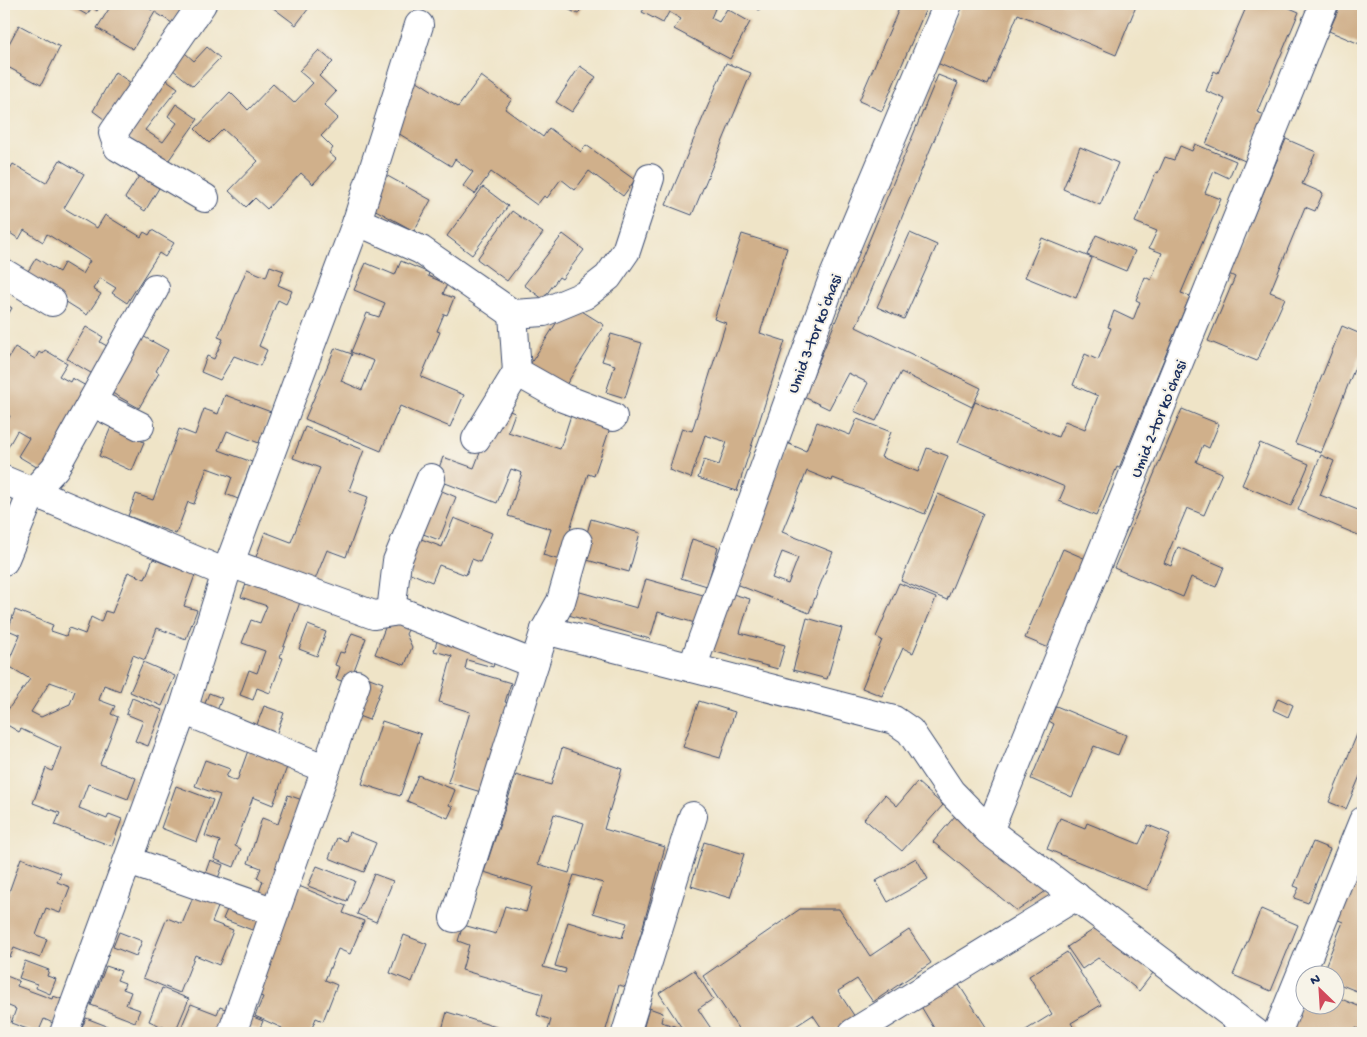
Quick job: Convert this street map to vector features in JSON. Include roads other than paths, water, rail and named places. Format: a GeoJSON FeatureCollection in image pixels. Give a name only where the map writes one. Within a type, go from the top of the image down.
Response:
{"type":"FeatureCollection","features":[{"type":"Feature","properties":{"kind":"street"},"geometry":{"type":"LineString","coordinates":[[202,4],[113,133],[118,147],[205,198]]}},
{"type":"Feature","properties":{"kind":"street","name":"Umid 3-tor koʻchasi"},"geometry":{"type":"LineString","coordinates":[[692,668],[833,278],[948,4]]}},
{"type":"Feature","properties":{"kind":"street","name":"Umid 2-tor koʻchasi"},"geometry":{"type":"LineString","coordinates":[[990,831],[1324,4]]}},
{"type":"Feature","properties":{"kind":"street"},"geometry":{"type":"LineString","coordinates":[[64,1033],[129,860],[182,710],[228,568],[357,221],[418,25]]}},
{"type":"Feature","properties":{"kind":"street"},"geometry":{"type":"LineString","coordinates":[[357,221],[421,250],[513,314],[544,312],[585,295],[608,277],[626,251],[650,178]]}},
{"type":"Feature","properties":{"kind":"street"},"geometry":{"type":"LineString","coordinates":[[4,273],[52,302]]}},
{"type":"Feature","properties":{"kind":"street"},"geometry":{"type":"LineString","coordinates":[[4,561],[32,493],[55,468],[155,288]]}},
{"type":"Feature","properties":{"kind":"street"},"geometry":{"type":"LineString","coordinates":[[476,439],[517,372],[513,314]]}},
{"type":"Feature","properties":{"kind":"street"},"geometry":{"type":"LineString","coordinates":[[517,372],[563,398],[613,417]]}},
{"type":"Feature","properties":{"kind":"street"},"geometry":{"type":"LineString","coordinates":[[92,402],[140,426]]}},
{"type":"Feature","properties":{"kind":"street"},"geometry":{"type":"LineString","coordinates":[[391,612],[397,561],[431,478]]}},
{"type":"Feature","properties":{"kind":"street"},"geometry":{"type":"LineString","coordinates":[[4,480],[32,493],[228,568],[374,615],[399,610],[534,664]]}},
{"type":"Feature","properties":{"kind":"street"},"geometry":{"type":"LineString","coordinates":[[454,918],[545,630],[561,601],[578,542]]}},
{"type":"Feature","properties":{"kind":"street"},"geometry":{"type":"LineString","coordinates":[[545,630],[894,720],[910,731],[951,792],[990,831],[1076,896],[1246,1031]]}},
{"type":"Feature","properties":{"kind":"street"},"geometry":{"type":"LineString","coordinates":[[232,1033],[356,684]]}},
{"type":"Feature","properties":{"kind":"street"},"geometry":{"type":"LineString","coordinates":[[182,710],[326,769]]}},
{"type":"Feature","properties":{"kind":"street"},"geometry":{"type":"LineString","coordinates":[[626,1033],[693,816]]}},
{"type":"Feature","properties":{"kind":"street"},"geometry":{"type":"LineString","coordinates":[[1277,1033],[1363,821]]}},
{"type":"Feature","properties":{"kind":"street"},"geometry":{"type":"LineString","coordinates":[[129,860],[275,912]]}},
{"type":"Feature","properties":{"kind":"street"},"geometry":{"type":"LineString","coordinates":[[853,1033],[1076,896]]}}]}
